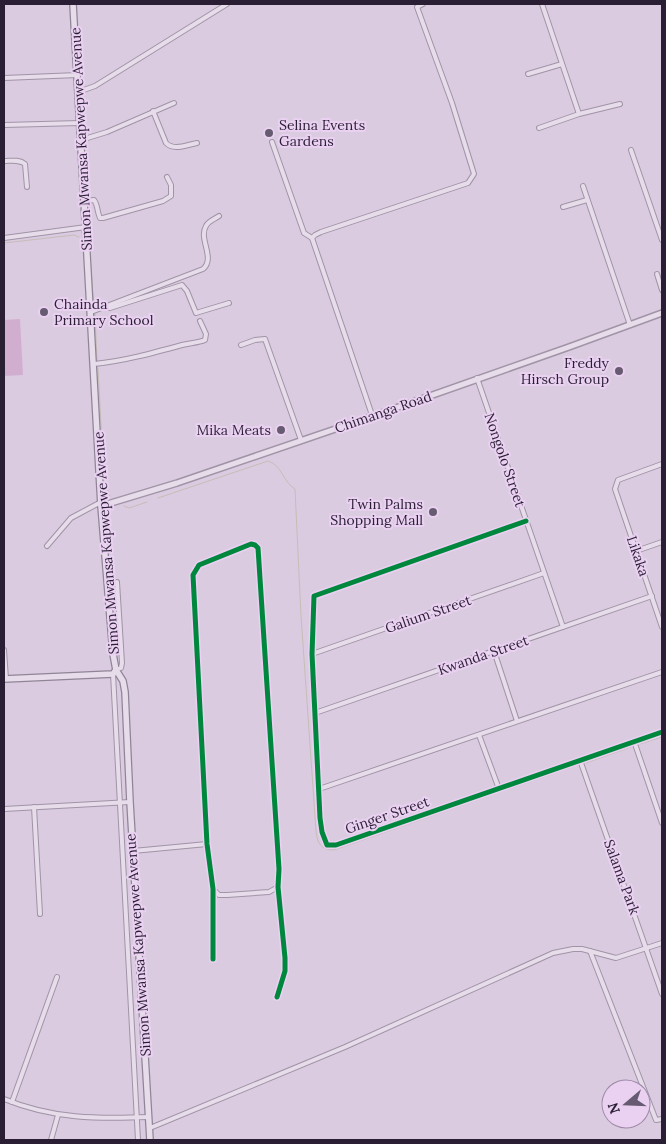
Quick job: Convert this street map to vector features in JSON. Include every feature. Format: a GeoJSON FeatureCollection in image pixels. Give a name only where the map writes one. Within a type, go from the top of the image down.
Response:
{"type":"FeatureCollection","features":[{"type":"Feature","properties":{"kind":"main road","name":"Simon Mwansa Kapwepwe Avenue"},"geometry":{"type":"LineString","coordinates":[[74,4],[101,504],[114,672],[123,681],[125,692],[150,1140]]}},
{"type":"Feature","properties":{"kind":"main road"},"geometry":{"type":"LineString","coordinates":[[5,679],[114,672]]}},
{"type":"Feature","properties":{"kind":"street"},"geometry":{"type":"LineString","coordinates":[[78,92],[95,86],[227,4]]}},
{"type":"Feature","properties":{"kind":"street"},"geometry":{"type":"LineString","coordinates":[[312,238],[321,232],[468,183],[474,174],[452,103],[416,5],[423,4]]}},
{"type":"Feature","properties":{"kind":"street"},"geometry":{"type":"LineString","coordinates":[[542,4],[579,114]]}},
{"type":"Feature","properties":{"kind":"street"},"geometry":{"type":"LineString","coordinates":[[528,74],[562,64]]}},
{"type":"Feature","properties":{"kind":"street"},"geometry":{"type":"LineString","coordinates":[[4,78],[78,75]]}},
{"type":"Feature","properties":{"kind":"street"},"geometry":{"type":"LineString","coordinates":[[81,140],[107,132],[174,103]]}},
{"type":"Feature","properties":{"kind":"street"},"geometry":{"type":"LineString","coordinates":[[539,128],[579,114],[620,104]]}},
{"type":"Feature","properties":{"kind":"street"},"geometry":{"type":"LineString","coordinates":[[153,112],[169,146],[174,147],[196,143]]}},
{"type":"Feature","properties":{"kind":"street"},"geometry":{"type":"LineString","coordinates":[[4,125],[80,123]]}},
{"type":"Feature","properties":{"kind":"street"},"geometry":{"type":"LineString","coordinates":[[272,142],[304,233],[312,238],[372,415]]}},
{"type":"Feature","properties":{"kind":"street"},"geometry":{"type":"LineString","coordinates":[[631,150],[662,240]]}},
{"type":"Feature","properties":{"kind":"street"},"geometry":{"type":"LineString","coordinates":[[4,161],[16,161],[25,164],[27,187]]}},
{"type":"Feature","properties":{"kind":"street"},"geometry":{"type":"LineString","coordinates":[[84,201],[94,200],[100,218],[163,201],[171,196],[171,185],[167,177]]}},
{"type":"Feature","properties":{"kind":"street"},"geometry":{"type":"LineString","coordinates":[[583,186],[630,325]]}},
{"type":"Feature","properties":{"kind":"street"},"geometry":{"type":"LineString","coordinates":[[563,207],[587,200]]}},
{"type":"Feature","properties":{"kind":"street"},"geometry":{"type":"LineString","coordinates":[[91,312],[207,266],[204,228],[207,223],[219,216]]}},
{"type":"Feature","properties":{"kind":"street"},"geometry":{"type":"LineString","coordinates":[[4,238],[86,227]]}},
{"type":"Feature","properties":{"kind":"street"},"geometry":{"type":"LineString","coordinates":[[657,274],[662,290]]}},
{"type":"Feature","properties":{"kind":"street"},"geometry":{"type":"LineString","coordinates":[[102,308],[110,308],[182,285],[187,291],[196,313],[229,303]]}},
{"type":"Feature","properties":{"kind":"street","name":"Chimanga Road"},"geometry":{"type":"LineString","coordinates":[[101,504],[177,483],[662,313]]}},
{"type":"Feature","properties":{"kind":"street"},"geometry":{"type":"LineString","coordinates":[[94,364],[124,360],[190,343],[202,342],[206,338],[200,321]]}},
{"type":"Feature","properties":{"kind":"street"},"geometry":{"type":"LineString","coordinates":[[241,345],[265,339],[301,440]]}},
{"type":"Feature","properties":{"kind":"street","name":"Nongolo Street"},"geometry":{"type":"LineString","coordinates":[[478,378],[563,627]]}},
{"type":"Feature","properties":{"kind":"street","name":"Likaka"},"geometry":{"type":"LineString","coordinates":[[662,464],[618,480],[615,484],[615,490],[662,627]]}},
{"type":"Feature","properties":{"kind":"street"},"geometry":{"type":"LineString","coordinates":[[47,546],[71,518],[101,504]]}},
{"type":"Feature","properties":{"kind":"street","name":"Ginger Street"},"geometry":{"type":"LineString","coordinates":[[526,520],[314,596],[312,654],[315,713],[322,832],[327,844],[331,846],[662,732]]}},
{"type":"Feature","properties":{"kind":"street"},"geometry":{"type":"LineString","coordinates":[[636,551],[662,542]]}},
{"type":"Feature","properties":{"kind":"street"},"geometry":{"type":"LineString","coordinates":[[213,959],[213,889],[207,844],[194,575],[199,566],[251,544],[258,548],[279,869],[278,887],[285,958],[285,971],[277,997]]}},
{"type":"Feature","properties":{"kind":"street","name":"Galium Street"},"geometry":{"type":"LineString","coordinates":[[312,654],[544,573]]}},
{"type":"Feature","properties":{"kind":"street"},"geometry":{"type":"LineString","coordinates":[[117,582],[122,663],[121,668],[114,672],[138,1140]]}},
{"type":"Feature","properties":{"kind":"street","name":"Kwanda Street"},"geometry":{"type":"LineString","coordinates":[[315,713],[652,596]]}},
{"type":"Feature","properties":{"kind":"street"},"geometry":{"type":"LineString","coordinates":[[657,612],[662,610]]}},
{"type":"Feature","properties":{"kind":"street"},"geometry":{"type":"LineString","coordinates":[[4,650],[5,679]]}},
{"type":"Feature","properties":{"kind":"street"},"geometry":{"type":"LineString","coordinates":[[494,651],[517,721]]}},
{"type":"Feature","properties":{"kind":"street"},"geometry":{"type":"LineString","coordinates":[[319,789],[662,672]]}},
{"type":"Feature","properties":{"kind":"street"},"geometry":{"type":"LineString","coordinates":[[479,735],[499,788]]}},
{"type":"Feature","properties":{"kind":"street"},"geometry":{"type":"LineString","coordinates":[[634,741],[662,823]]}},
{"type":"Feature","properties":{"kind":"street","name":"Salama Park"},"geometry":{"type":"LineString","coordinates":[[580,760],[662,994]]}},
{"type":"Feature","properties":{"kind":"street"},"geometry":{"type":"LineString","coordinates":[[4,809],[130,802]]}},
{"type":"Feature","properties":{"kind":"street"},"geometry":{"type":"LineString","coordinates":[[34,807],[40,914]]}},
{"type":"Feature","properties":{"kind":"street"},"geometry":{"type":"LineString","coordinates":[[133,851],[207,844]]}},
{"type":"Feature","properties":{"kind":"street"},"geometry":{"type":"LineString","coordinates":[[213,889],[215,893],[227,895],[270,892],[278,887]]}},
{"type":"Feature","properties":{"kind":"street"},"geometry":{"type":"LineString","coordinates":[[150,1128],[336,1051],[553,953],[573,948],[616,958],[662,943]]}},
{"type":"Feature","properties":{"kind":"street"},"geometry":{"type":"LineString","coordinates":[[590,951],[656,1120],[662,1119]]}},
{"type":"Feature","properties":{"kind":"street"},"geometry":{"type":"LineString","coordinates":[[128,971],[140,971]]}},
{"type":"Feature","properties":{"kind":"street"},"geometry":{"type":"LineString","coordinates":[[12,1102],[57,977]]}},
{"type":"Feature","properties":{"kind":"street"},"geometry":{"type":"LineString","coordinates":[[4,1099],[58,1115],[97,1119],[149,1117]]}},
{"type":"Feature","properties":{"kind":"street"},"geometry":{"type":"LineString","coordinates":[[51,1140],[58,1115]]}},
{"type":"Feature","properties":{"kind":"shaded area"},"geometry":{"type":"Polygon","coordinates":[[[20,319],[23,375],[4,376],[4,320],[20,319]]]}},
{"type":"Feature","properties":{"kind":"waterway"},"geometry":{"type":"LineString","coordinates":[[4,243],[74,235],[79,237]]}},
{"type":"Feature","properties":{"kind":"waterway"},"geometry":{"type":"LineString","coordinates":[[89,243],[94,308]]}},
{"type":"Feature","properties":{"kind":"waterway"},"geometry":{"type":"LineString","coordinates":[[95,314],[97,361]]}},
{"type":"Feature","properties":{"kind":"waterway"},"geometry":{"type":"LineString","coordinates":[[98,368],[104,481],[110,496]]}},
{"type":"Feature","properties":{"kind":"waterway"},"geometry":{"type":"LineString","coordinates":[[158,498],[268,461],[280,470],[295,489],[301,616],[316,831],[320,845],[326,849],[334,850],[577,765]]}},
{"type":"Feature","properties":{"kind":"waterway"},"geometry":{"type":"LineString","coordinates":[[124,506],[129,508],[147,502]]}},
{"type":"Feature","properties":{"kind":"waterway"},"geometry":{"type":"LineString","coordinates":[[640,744],[662,737]]}},
{"type":"Feature","properties":{"kind":"waterway"},"geometry":{"type":"LineString","coordinates":[[586,763],[631,747]]}},
{"type":"Feature","properties":{"kind":"cycle path"},"geometry":{"type":"LineString","coordinates":[[526,521],[314,596],[312,654],[320,818],[322,832],[327,845],[336,845],[662,732]]}},
{"type":"Feature","properties":{"kind":"cycle path"},"geometry":{"type":"LineString","coordinates":[[213,959],[213,889],[207,844],[193,575],[199,565],[251,544],[258,548],[279,869],[278,887],[285,958],[285,971],[277,997]]}},
{"type":"Feature","properties":{"kind":"place","name":"Selina Events Gardens"},"geometry":{"type":"Point","coordinates":[269,133]}},
{"type":"Feature","properties":{"kind":"place","name":"Chainda Primary School"},"geometry":{"type":"Point","coordinates":[44,312]}},
{"type":"Feature","properties":{"kind":"place","name":"Freddy Hirsch Group"},"geometry":{"type":"Point","coordinates":[619,371]}},
{"type":"Feature","properties":{"kind":"place","name":"Mika Meats"},"geometry":{"type":"Point","coordinates":[281,430]}},
{"type":"Feature","properties":{"kind":"place","name":"Twin Palms Shopping Mall"},"geometry":{"type":"Point","coordinates":[433,512]}}]}
